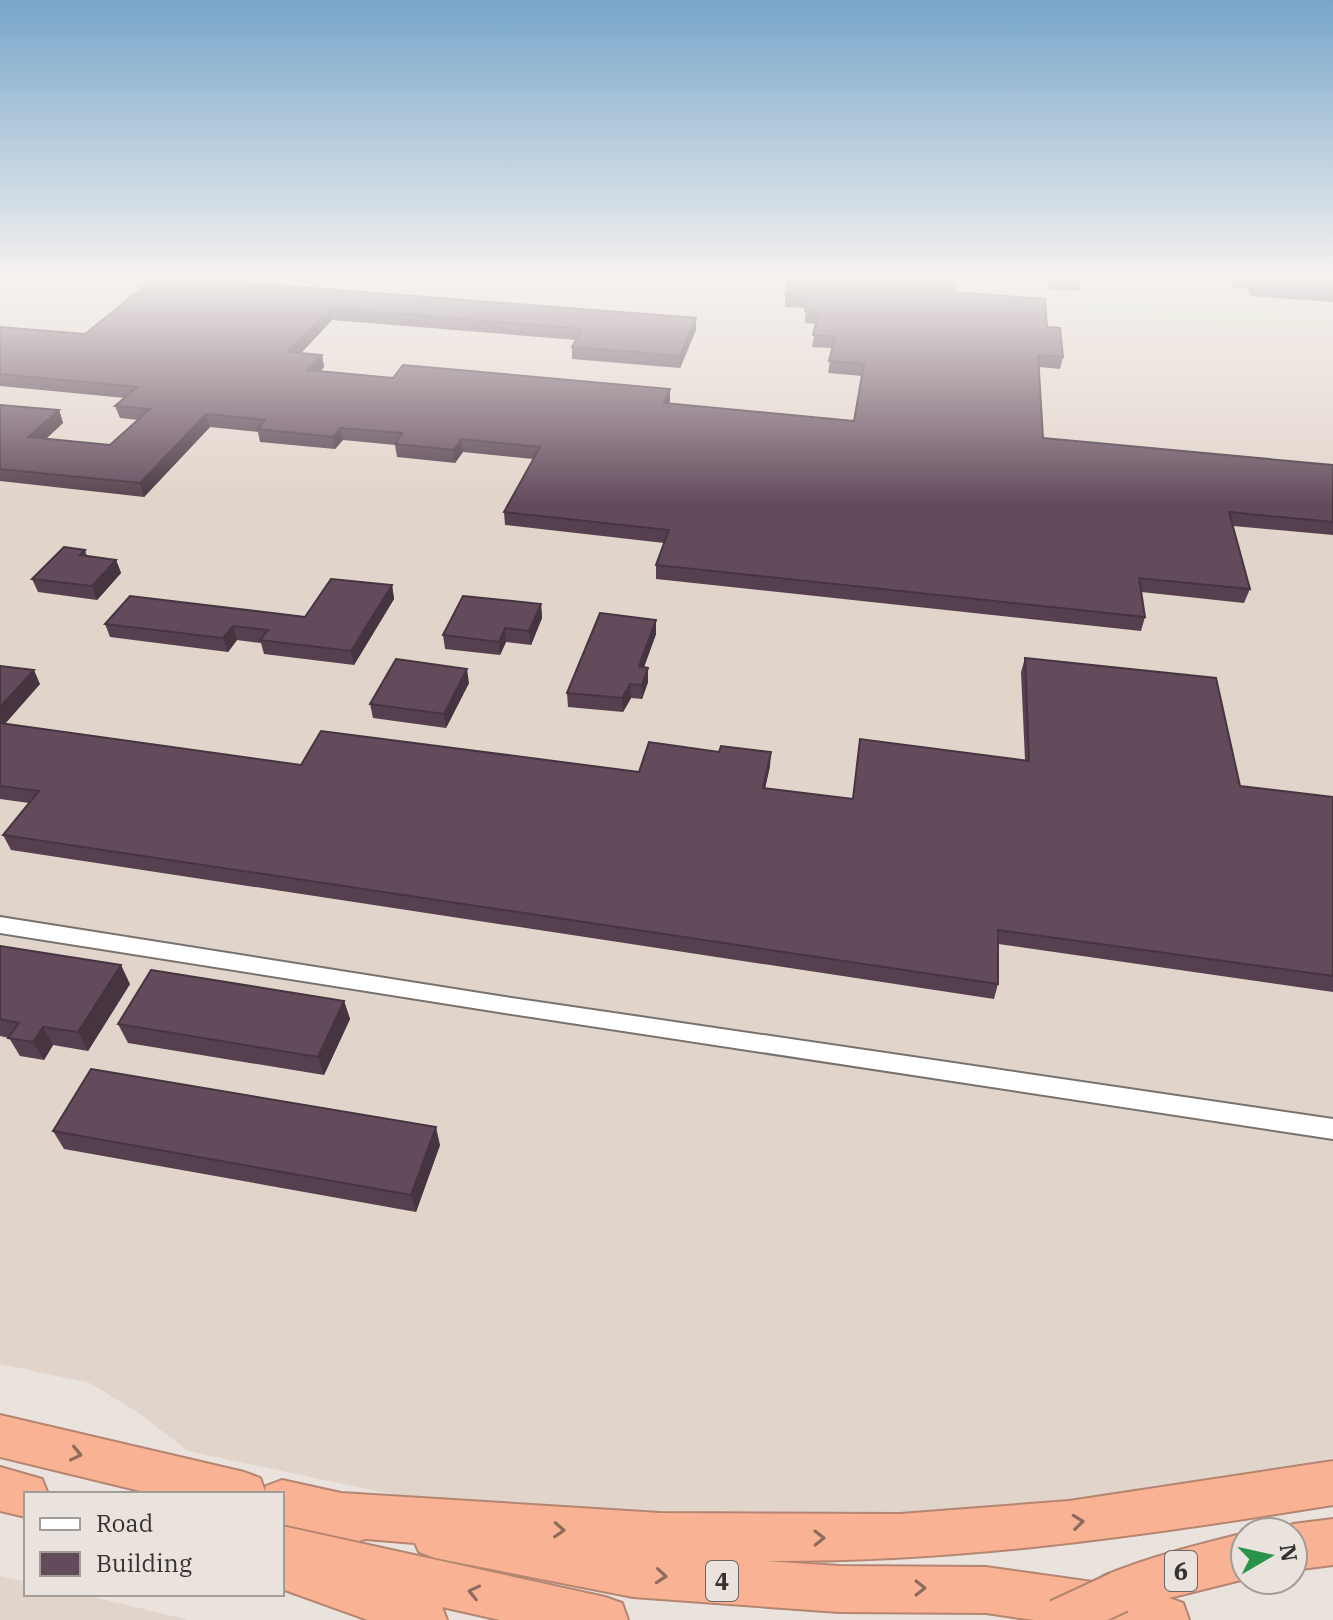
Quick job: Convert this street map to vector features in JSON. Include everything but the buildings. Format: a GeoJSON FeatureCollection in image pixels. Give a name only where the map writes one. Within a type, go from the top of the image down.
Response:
{"type":"FeatureCollection","features":[{"type":"Feature","properties":{"kind":"highway"},"geometry":{"type":"LineString","coordinates":[[0,1436],[236,1492]]}},
{"type":"Feature","properties":{"kind":"highway"},"geometry":{"type":"LineString","coordinates":[[341,1515],[767,1539],[879,1537],[979,1532],[1127,1517],[1333,1483]]}},
{"type":"Feature","properties":{"kind":"highway"},"geometry":{"type":"LineString","coordinates":[[0,1489],[24,1495]]}},
{"type":"Feature","properties":{"kind":"highway","name":"4"},"geometry":{"type":"LineString","coordinates":[[284,1502],[498,1550],[633,1574],[839,1589],[986,1590],[1134,1611],[1166,1620]]}},
{"type":"Feature","properties":{"kind":"highway"},"geometry":{"type":"LineString","coordinates":[[1309,1545],[1333,1542]]}},
{"type":"Feature","properties":{"kind":"highway"},"geometry":{"type":"LineString","coordinates":[[284,1549],[605,1620]]}},
{"type":"Feature","properties":{"kind":"highway","name":"6"},"geometry":{"type":"LineString","coordinates":[[1072,1620],[1119,1592],[1175,1573],[1229,1560]]}},
{"type":"Feature","properties":{"kind":"highway"},"geometry":{"type":"LineString","coordinates":[[284,1567],[339,1585],[424,1620]]}},
{"type":"Feature","properties":{"kind":"highway"},"geometry":{"type":"LineString","coordinates":[[1059,1620],[1119,1592]]}},
{"type":"Feature","properties":{"kind":"lane"},"geometry":{"type":"LineString","coordinates":[[0,925],[489,1003],[1333,1129]]}},
{"type":"Feature","properties":{"kind":"shaded area"},"geometry":{"type":"Polygon","coordinates":[[[0,353],[1333,353],[1333,1458],[1242,1477],[988,1513],[689,1518],[423,1501],[188,1451],[137,1412],[90,1383],[0,1364],[0,353]]]}},
{"type":"Feature","properties":{"kind":"shaded area"},"geometry":{"type":"Polygon","coordinates":[[[0,1576],[24,1582],[24,1596],[89,1596],[189,1620],[0,1620],[0,1576]]]}}]}
